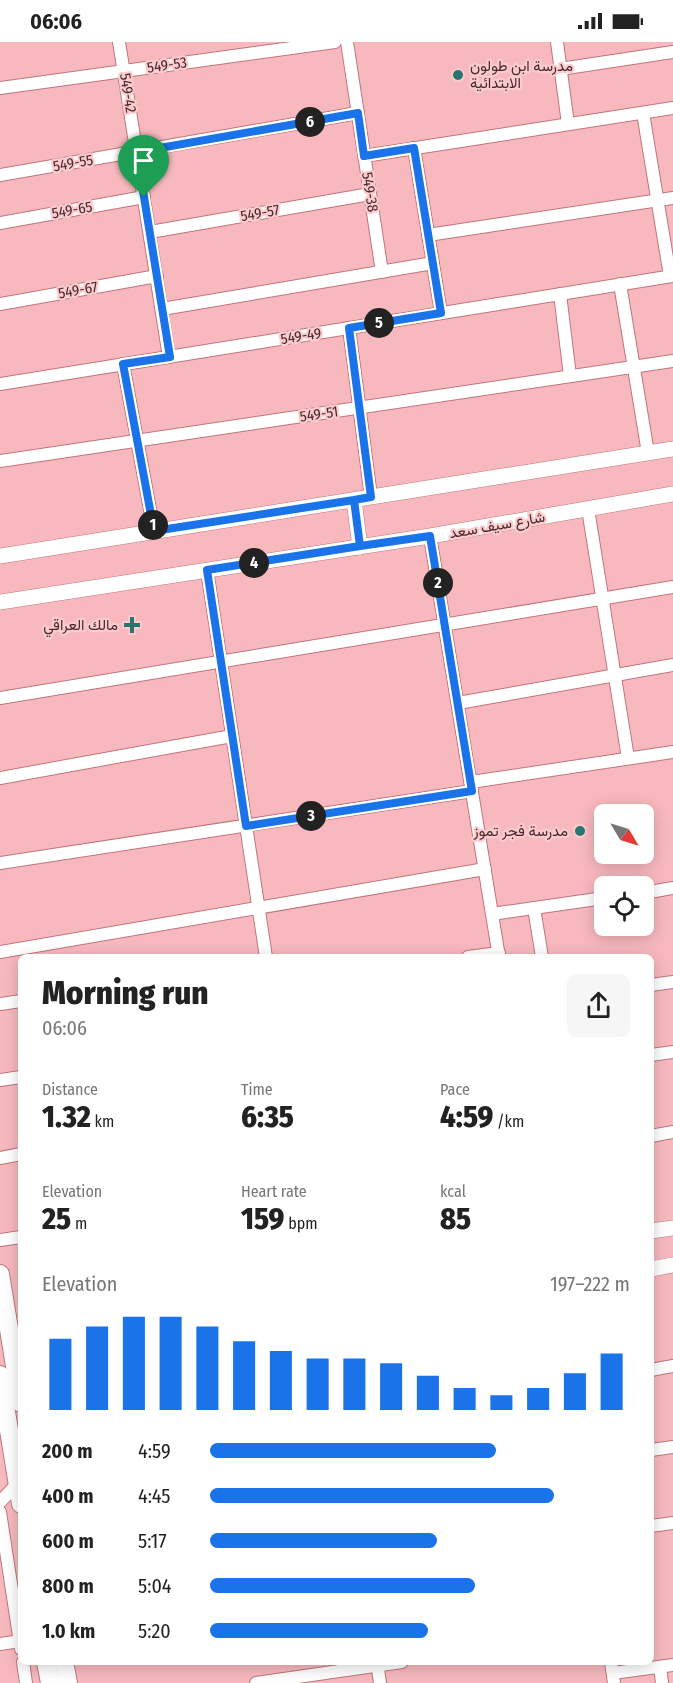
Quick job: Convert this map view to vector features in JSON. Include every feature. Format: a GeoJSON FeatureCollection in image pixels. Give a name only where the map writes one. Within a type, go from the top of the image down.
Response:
{"type":"FeatureCollection","features":[{"type":"Feature","properties":{"kind":"main road"},"geometry":{"type":"LineString","coordinates":[[0,1274],[16,1329],[12,1372],[18,1483]]}},
{"type":"Feature","properties":{"kind":"main road"},"geometry":{"type":"LineString","coordinates":[[12,1372],[18,1393]]}},
{"type":"Feature","properties":{"kind":"main road"},"geometry":{"type":"LineString","coordinates":[[47,1665],[50,1683]]}},
{"type":"Feature","properties":{"kind":"main road"},"geometry":{"type":"LineString","coordinates":[[65,1665],[68,1683]]}},
{"type":"Feature","properties":{"kind":"street","name":"549-42"},"geometry":{"type":"LineString","coordinates":[[119,42],[170,357]]}},
{"type":"Feature","properties":{"kind":"street","name":"549-53"},"geometry":{"type":"LineString","coordinates":[[0,88],[335,42]]}},
{"type":"Feature","properties":{"kind":"street","name":"549-38"},"geometry":{"type":"LineString","coordinates":[[347,42],[382,272]]}},
{"type":"Feature","properties":{"kind":"street"},"geometry":{"type":"LineString","coordinates":[[557,42],[568,124]]}},
{"type":"Feature","properties":{"kind":"street"},"geometry":{"type":"LineString","coordinates":[[560,69],[673,52]]}},
{"type":"Feature","properties":{"kind":"street"},"geometry":{"type":"LineString","coordinates":[[364,156],[673,108]]}},
{"type":"Feature","properties":{"kind":"street","name":"549-55"},"geometry":{"type":"LineString","coordinates":[[0,175],[358,113]]}},
{"type":"Feature","properties":{"kind":"street"},"geometry":{"type":"LineString","coordinates":[[643,113],[672,276]]}},
{"type":"Feature","properties":{"kind":"street"},"geometry":{"type":"LineString","coordinates":[[414,148],[441,313]]}},
{"type":"Feature","properties":{"kind":"street","name":"549-57"},"geometry":{"type":"LineString","coordinates":[[150,232],[370,194]]}},
{"type":"Feature","properties":{"kind":"street","name":"549-65"},"geometry":{"type":"LineString","coordinates":[[0,223],[144,197]]}},
{"type":"Feature","properties":{"kind":"street"},"geometry":{"type":"LineString","coordinates":[[428,235],[673,198]]}},
{"type":"Feature","properties":{"kind":"street"},"geometry":{"type":"LineString","coordinates":[[162,309],[433,263]]}},
{"type":"Feature","properties":{"kind":"street","name":"549-67"},"geometry":{"type":"LineString","coordinates":[[0,304],[157,276]]}},
{"type":"Feature","properties":{"kind":"street","name":"549-49"},"geometry":{"type":"LineString","coordinates":[[0,384],[672,276]]}},
{"type":"Feature","properties":{"kind":"street"},"geometry":{"type":"LineString","coordinates":[[620,284],[648,453]]}},
{"type":"Feature","properties":{"kind":"street"},"geometry":{"type":"LineString","coordinates":[[560,294],[570,376]]}},
{"type":"Feature","properties":{"kind":"street"},"geometry":{"type":"LineString","coordinates":[[349,328],[371,497]]}},
{"type":"Feature","properties":{"kind":"street","name":"549-51"},"geometry":{"type":"LineString","coordinates":[[0,461],[673,361]]}},
{"type":"Feature","properties":{"kind":"street"},"geometry":{"type":"LineString","coordinates":[[123,364],[154,531]]}},
{"type":"Feature","properties":{"kind":"street"},"geometry":{"type":"LineString","coordinates":[[0,556],[673,449]]}},
{"type":"Feature","properties":{"kind":"street","name":"شارع سيف سعد"},"geometry":{"type":"LineString","coordinates":[[0,602],[430,536],[673,494]]}},
{"type":"Feature","properties":{"kind":"street"},"geometry":{"type":"LineString","coordinates":[[354,500],[360,546]]}},
{"type":"Feature","properties":{"kind":"street"},"geometry":{"type":"LineString","coordinates":[[588,509],[628,758]]}},
{"type":"Feature","properties":{"kind":"street"},"geometry":{"type":"LineString","coordinates":[[430,536],[499,954]]}},
{"type":"Feature","properties":{"kind":"street"},"geometry":{"type":"LineString","coordinates":[[207,570],[266,954]]}},
{"type":"Feature","properties":{"kind":"street"},"geometry":{"type":"LineString","coordinates":[[0,698],[673,587]]}},
{"type":"Feature","properties":{"kind":"street"},"geometry":{"type":"LineString","coordinates":[[458,703],[673,665]]}},
{"type":"Feature","properties":{"kind":"street"},"geometry":{"type":"LineString","coordinates":[[0,778],[232,736]]}},
{"type":"Feature","properties":{"kind":"street"},"geometry":{"type":"LineString","coordinates":[[0,863],[246,826],[628,758],[673,752],[673,757]]}},
{"type":"Feature","properties":{"kind":"street"},"geometry":{"type":"LineString","coordinates":[[0,952],[485,870]]}},
{"type":"Feature","properties":{"kind":"street"},"geometry":{"type":"LineString","coordinates":[[654,891],[673,888]]}},
{"type":"Feature","properties":{"kind":"street"},"geometry":{"type":"LineString","coordinates":[[492,914],[594,899]]}},
{"type":"Feature","properties":{"kind":"street"},"geometry":{"type":"LineString","coordinates":[[534,908],[542,954]]}},
{"type":"Feature","properties":{"kind":"street"},"geometry":{"type":"LineString","coordinates":[[654,985],[673,982]]}},
{"type":"Feature","properties":{"kind":"street"},"geometry":{"type":"LineString","coordinates":[[0,1004],[18,1001]]}},
{"type":"Feature","properties":{"kind":"street"},"geometry":{"type":"LineString","coordinates":[[654,1055],[673,1052]]}},
{"type":"Feature","properties":{"kind":"street"},"geometry":{"type":"LineString","coordinates":[[0,1080],[18,1077]]}},
{"type":"Feature","properties":{"kind":"street"},"geometry":{"type":"LineString","coordinates":[[654,1135],[673,1132]]}},
{"type":"Feature","properties":{"kind":"street"},"geometry":{"type":"LineString","coordinates":[[0,1158],[18,1155]]}},
{"type":"Feature","properties":{"kind":"street"},"geometry":{"type":"LineString","coordinates":[[654,1231],[673,1228]]}},
{"type":"Feature","properties":{"kind":"street"},"geometry":{"type":"LineString","coordinates":[[0,1240],[18,1237]]}},
{"type":"Feature","properties":{"kind":"street"},"geometry":{"type":"LineString","coordinates":[[654,1268],[673,1265]]}},
{"type":"Feature","properties":{"kind":"street"},"geometry":{"type":"LineString","coordinates":[[654,1369],[673,1366]]}},
{"type":"Feature","properties":{"kind":"street"},"geometry":{"type":"LineString","coordinates":[[654,1450],[673,1447]]}},
{"type":"Feature","properties":{"kind":"street"},"geometry":{"type":"LineString","coordinates":[[0,1502],[18,1483]]}},
{"type":"Feature","properties":{"kind":"street"},"geometry":{"type":"LineString","coordinates":[[0,1512],[18,1632]]}},
{"type":"Feature","properties":{"kind":"street"},"geometry":{"type":"LineString","coordinates":[[654,1526],[673,1523]]}},
{"type":"Feature","properties":{"kind":"street"},"geometry":{"type":"LineString","coordinates":[[0,1644],[18,1645]]}},
{"type":"Feature","properties":{"kind":"street"},"geometry":{"type":"LineString","coordinates":[[23,1665],[26,1683]]}},
{"type":"Feature","properties":{"kind":"street"},"geometry":{"type":"LineString","coordinates":[[256,1683],[371,1665]]}},
{"type":"Feature","properties":{"kind":"street"},"geometry":{"type":"LineString","coordinates":[[377,1665],[380,1683]]}},
{"type":"Feature","properties":{"kind":"street"},"geometry":{"type":"LineString","coordinates":[[612,1673],[667,1666],[662,1683]]}},
{"type":"Feature","properties":{"kind":"place","name":"مدرسة ابن طولون الابتدائية"},"geometry":{"type":"Point","coordinates":[458,75]}},
{"type":"Feature","properties":{"kind":"place","name":"مالك العراقي"},"geometry":{"type":"Point","coordinates":[132,625]}},
{"type":"Feature","properties":{"kind":"place","name":"مدرسة فجر تموز"},"geometry":{"type":"Point","coordinates":[580,831]}},
{"type":"Feature","properties":{"kind":"route"},"geometry":{"type":"LineString","coordinates":[[144,197],[137,152],[358,113],[364,156],[414,148],[441,313],[349,328],[371,497],[354,500],[360,546],[207,570],[246,826],[472,791],[430,536],[360,546],[354,500],[154,531],[123,364],[170,357],[144,197]]}}]}
